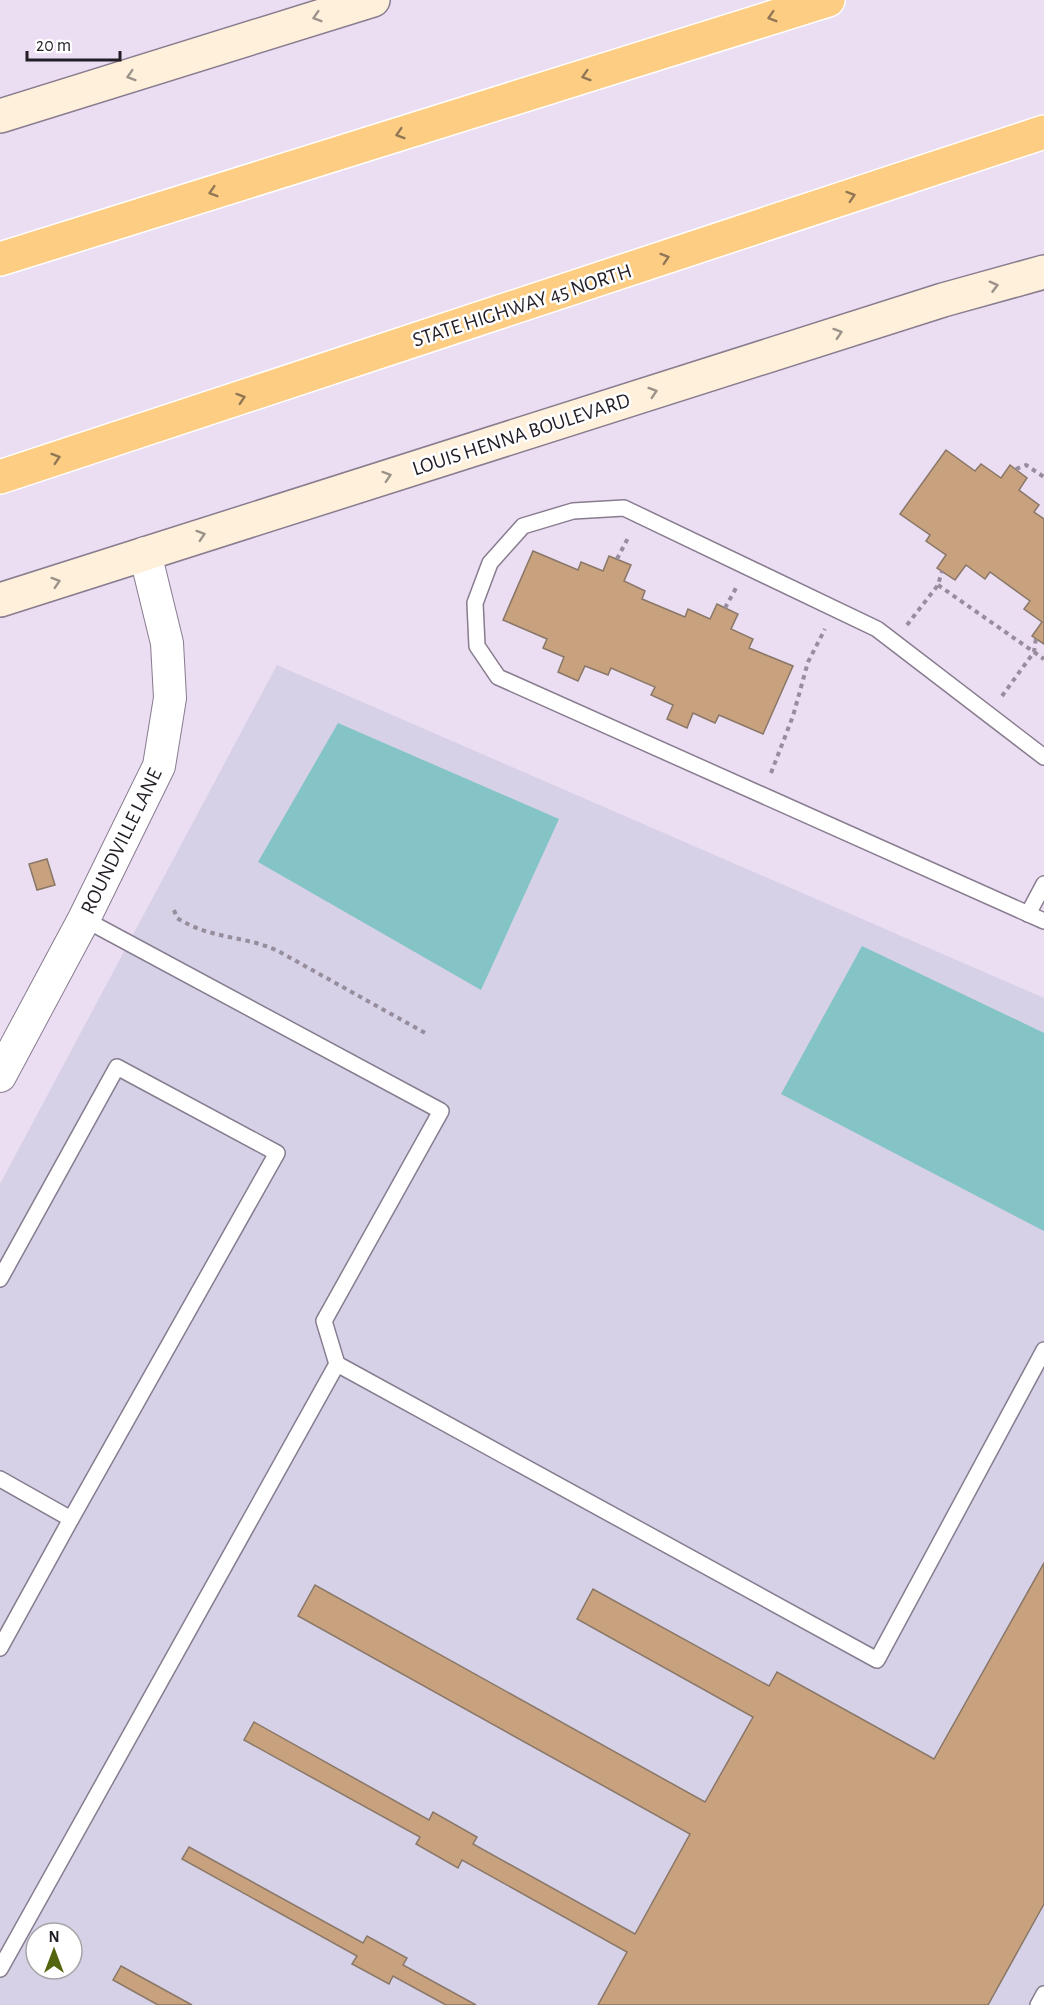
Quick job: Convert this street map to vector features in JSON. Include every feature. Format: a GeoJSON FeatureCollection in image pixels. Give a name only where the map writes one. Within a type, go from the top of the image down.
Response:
{"type":"FeatureCollection","features":[{"type":"Feature","properties":{"kind":"highway"},"geometry":{"type":"LineString","coordinates":[[0,259],[828,0]]}},
{"type":"Feature","properties":{"kind":"highway","name":"STATE HIGHWAY 45 NORTH"},"geometry":{"type":"LineString","coordinates":[[0,477],[1044,132]]}},
{"type":"Feature","properties":{"kind":"main road"},"geometry":{"type":"LineString","coordinates":[[0,116],[373,0]]}},
{"type":"Feature","properties":{"kind":"main road","name":"LOUIS HENNA BOULEVARD"},"geometry":{"type":"LineString","coordinates":[[0,600],[943,300],[1044,272]]}},
{"type":"Feature","properties":{"kind":"street","name":"ROUNDVILLE LANE"},"geometry":{"type":"LineString","coordinates":[[0,1076],[84,919],[159,766],[170,698],[167,643],[145,553]]}},
{"type":"Feature","properties":{"kind":"lane"},"geometry":{"type":"LineString","coordinates":[[1044,756],[877,629],[624,508],[573,511],[522,526],[490,563],[475,603],[477,646],[498,678],[1044,921]]}},
{"type":"Feature","properties":{"kind":"lane"},"geometry":{"type":"LineString","coordinates":[[1028,914],[1044,884]]}},
{"type":"Feature","properties":{"kind":"lane"},"geometry":{"type":"LineString","coordinates":[[84,919],[441,1111],[324,1321],[337,1364],[877,1660],[1044,1350]]}},
{"type":"Feature","properties":{"kind":"lane"},"geometry":{"type":"LineString","coordinates":[[0,1279],[117,1067],[277,1153],[0,1648]]}},
{"type":"Feature","properties":{"kind":"lane"},"geometry":{"type":"LineString","coordinates":[[0,1969],[337,1364]]}},
{"type":"Feature","properties":{"kind":"lane"},"geometry":{"type":"LineString","coordinates":[[0,1479],[71,1519]]}},
{"type":"Feature","properties":{"kind":"lane"},"geometry":{"type":"LineString","coordinates":[[1038,2005],[1044,1994]]}},
{"type":"Feature","properties":{"kind":"path"},"geometry":{"type":"LineString","coordinates":[[1016,469],[1026,465],[1044,477]]}},
{"type":"Feature","properties":{"kind":"path"},"geometry":{"type":"LineString","coordinates":[[894,642],[938,585],[942,571]]}},
{"type":"Feature","properties":{"kind":"path"},"geometry":{"type":"LineString","coordinates":[[938,585],[1044,659]]}},
{"type":"Feature","properties":{"kind":"path"},"geometry":{"type":"LineString","coordinates":[[762,796],[793,716],[808,662],[835,609]]}},
{"type":"Feature","properties":{"kind":"path"},"geometry":{"type":"LineString","coordinates":[[988,714],[1034,652],[1036,638]]}},
{"type":"Feature","properties":{"kind":"path"},"geometry":{"type":"LineString","coordinates":[[174,910],[177,918],[209,934],[265,945],[278,951],[427,1034]]}},
{"type":"Feature","properties":{"kind":"shaded area"},"geometry":{"type":"Polygon","coordinates":[[[277,665],[1044,998],[1044,2005],[0,2005],[0,1184],[277,665]]]}},
{"type":"Feature","properties":{"kind":"shaded area"},"geometry":{"type":"Polygon","coordinates":[[[338,723],[559,819],[481,990],[258,862],[338,723]]]}},
{"type":"Feature","properties":{"kind":"shaded area"},"geometry":{"type":"Polygon","coordinates":[[[862,946],[1044,1033],[1044,1231],[781,1094],[862,946]]]}},
{"type":"Feature","properties":{"kind":"building"},"geometry":{"type":"Polygon","coordinates":[[[946,450],[975,471],[981,464],[1001,478],[1010,465],[1027,478],[1019,490],[1039,505],[1034,512],[1044,519],[1044,644],[1032,636],[1042,622],[1024,609],[1030,601],[990,572],[985,579],[966,565],[955,580],[937,568],[946,555],[926,541],[930,535],[900,514],[946,450]]]}},
{"type":"Feature","properties":{"kind":"building"},"geometry":{"type":"Polygon","coordinates":[[[533,551],[578,570],[581,562],[603,571],[609,556],[631,565],[624,581],[645,591],[642,599],[685,617],[688,609],[710,619],[717,604],[738,614],[731,629],[753,639],[749,648],[793,666],[763,734],[719,715],[715,723],[693,713],[687,728],[667,719],[673,705],[651,695],[655,687],[611,668],[608,675],[585,666],[578,681],[558,672],[564,657],[543,648],[547,639],[503,620],[533,551]]]}},
{"type":"Feature","properties":{"kind":"building"},"geometry":{"type":"Polygon","coordinates":[[[47,859],[55,885],[37,890],[29,864],[47,859]]]}},
{"type":"Feature","properties":{"kind":"building"},"geometry":{"type":"Polygon","coordinates":[[[1044,1563],[1044,1904],[988,2005],[598,2005],[627,1952],[462,1860],[458,1868],[416,1844],[420,1837],[244,1740],[254,1722],[429,1820],[433,1812],[477,1837],[473,1844],[635,1934],[690,1834],[298,1616],[315,1585],[705,1802],[753,1717],[577,1619],[593,1589],[769,1686],[777,1672],[934,1759],[1044,1563]]]}},
{"type":"Feature","properties":{"kind":"building"},"geometry":{"type":"Polygon","coordinates":[[[189,1847],[363,1943],[367,1936],[407,1958],[403,1965],[476,2005],[446,2005],[393,1976],[389,1984],[352,1964],[357,1956],[182,1859],[189,1847]]]}},
{"type":"Feature","properties":{"kind":"building"},"geometry":{"type":"Polygon","coordinates":[[[121,1966],[192,2005],[158,2005],[113,1980],[121,1966]]]}}]}
